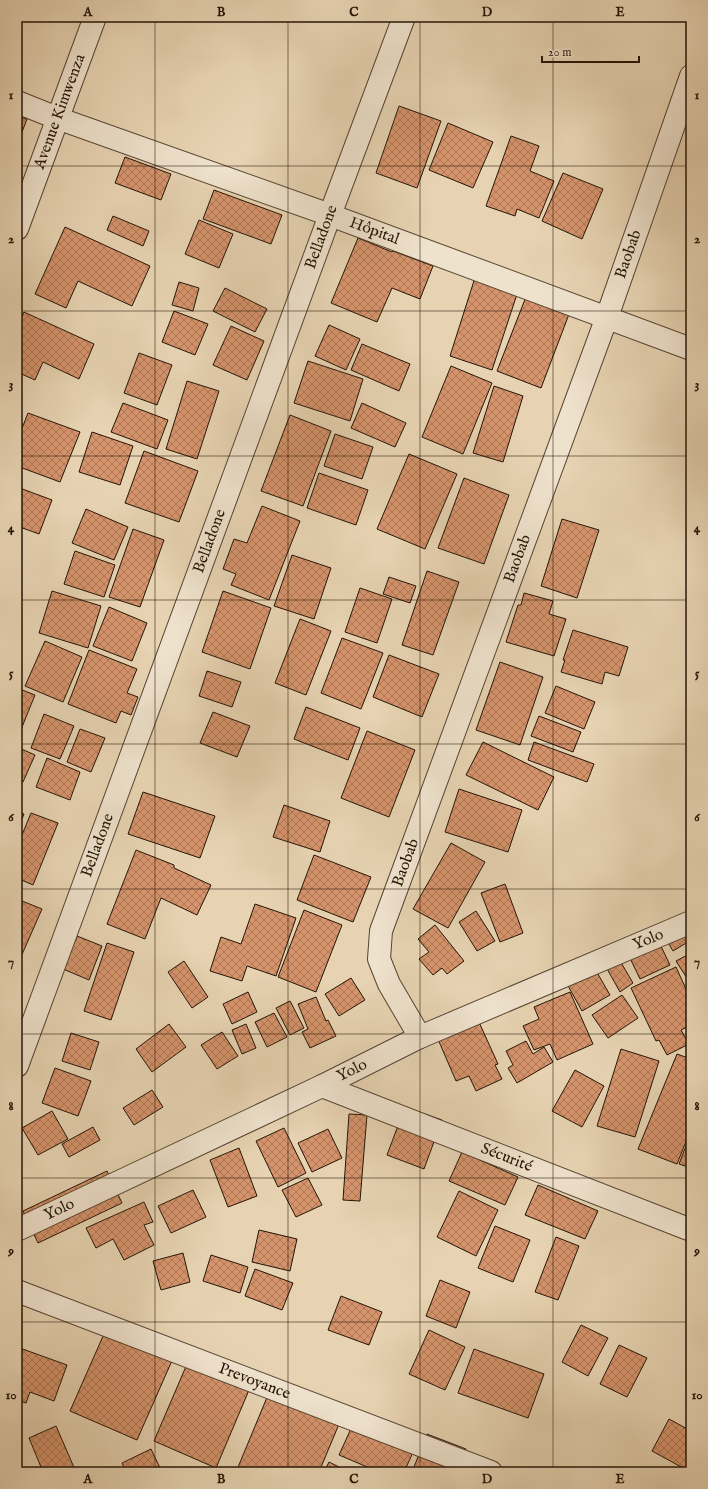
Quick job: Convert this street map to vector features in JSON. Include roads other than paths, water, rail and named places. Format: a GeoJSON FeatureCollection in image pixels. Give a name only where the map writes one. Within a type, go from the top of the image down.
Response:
{"type":"FeatureCollection","features":[{"type":"Feature","properties":{"kind":"street","name":"Avenue Kimwenza"},"geometry":{"type":"LineString","coordinates":[[17,229],[95,17]]}},
{"type":"Feature","properties":{"kind":"street","name":"Belladone"},"geometry":{"type":"LineString","coordinates":[[17,1066],[404,17]]}},
{"type":"Feature","properties":{"kind":"street","name":"Baobab"},"geometry":{"type":"LineString","coordinates":[[420,1037],[389,984],[379,959],[381,931],[607,317],[691,76]]}},
{"type":"Feature","properties":{"kind":"street","name":"Hôpital"},"geometry":{"type":"LineString","coordinates":[[17,102],[57,118],[330,215],[691,349]]}},
{"type":"Feature","properties":{"kind":"street","name":"Yolo"},"geometry":{"type":"LineString","coordinates":[[17,1230],[322,1086],[420,1037],[691,922]]}},
{"type":"Feature","properties":{"kind":"street","name":"Sécurité"},"geometry":{"type":"LineString","coordinates":[[322,1086],[691,1230]]}},
{"type":"Feature","properties":{"kind":"street","name":"Prevoyance"},"geometry":{"type":"LineString","coordinates":[[17,1291],[492,1472]]}}]}
